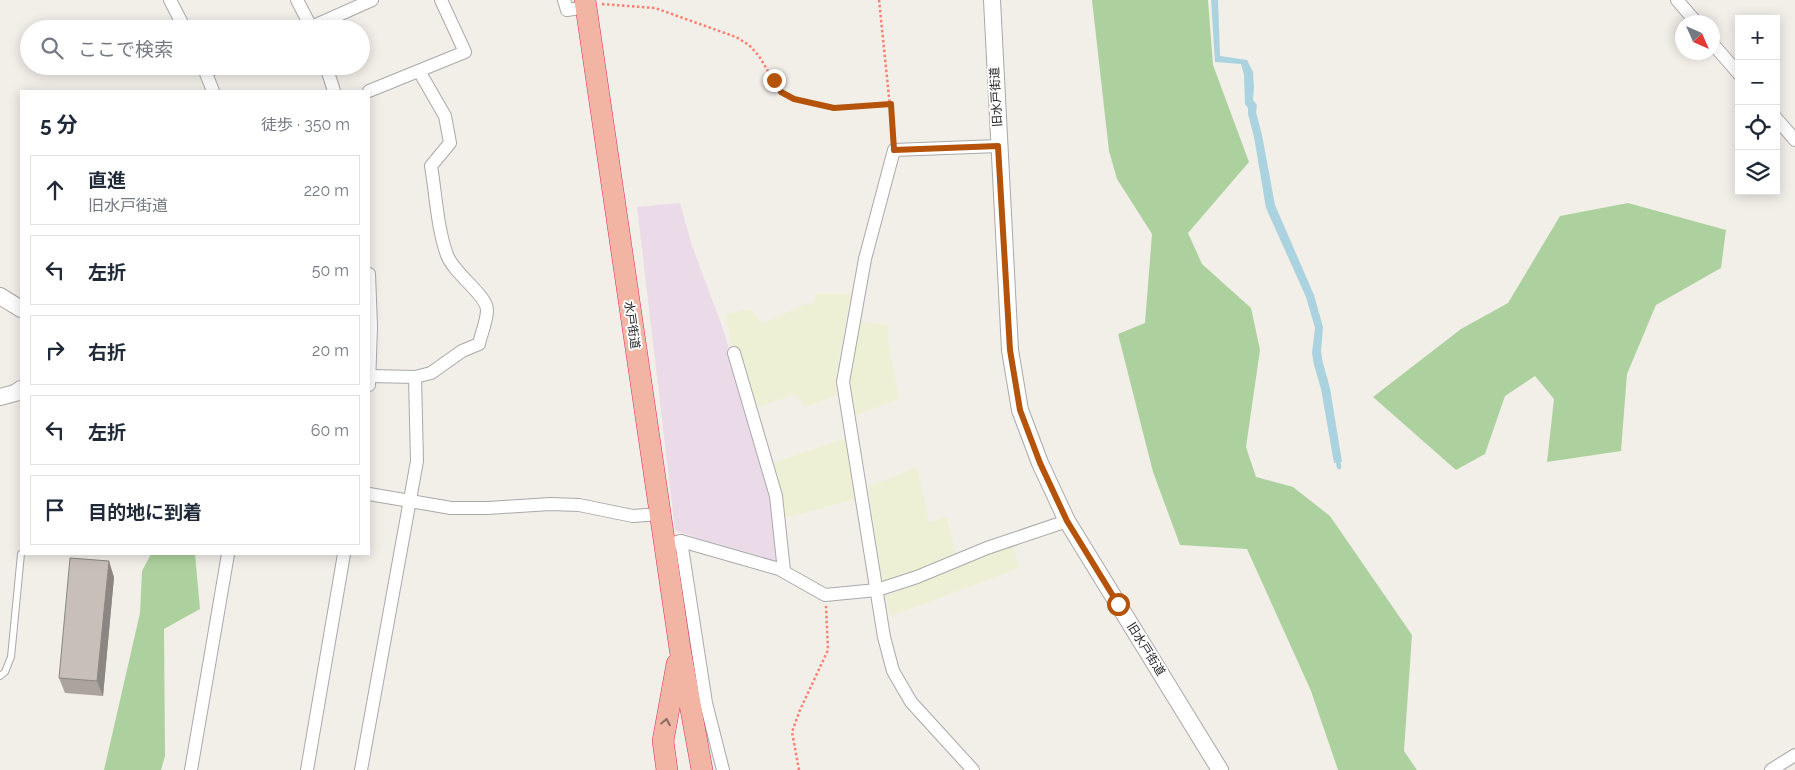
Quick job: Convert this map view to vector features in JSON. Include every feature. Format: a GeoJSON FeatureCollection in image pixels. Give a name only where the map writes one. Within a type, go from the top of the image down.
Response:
{"type":"FeatureCollection","features":[{"type":"Feature","properties":{"kind":"highway","name":"水戸街道"},"geometry":{"type":"LineString","coordinates":[[586,4],[660,514],[673,543],[680,650],[702,770]]}},
{"type":"Feature","properties":{"kind":"highway"},"geometry":{"type":"LineString","coordinates":[[667,770],[663,740],[680,650]]}},
{"type":"Feature","properties":{"kind":"street"},"geometry":{"type":"LineString","coordinates":[[170,0],[180,20]]}},
{"type":"Feature","properties":{"kind":"street"},"geometry":{"type":"LineString","coordinates":[[298,0],[307,20]]}},
{"type":"Feature","properties":{"kind":"street"},"geometry":{"type":"LineString","coordinates":[[328,20],[372,0]]}},
{"type":"Feature","properties":{"kind":"street"},"geometry":{"type":"LineString","coordinates":[[370,91],[465,52],[441,0]]}},
{"type":"Feature","properties":{"kind":"street"},"geometry":{"type":"LineString","coordinates":[[564,0],[567,10],[586,4]]}},
{"type":"Feature","properties":{"kind":"street","name":"旧水戸街道"},"geometry":{"type":"LineString","coordinates":[[992,0],[998,146],[1010,350],[1020,410],[1040,463],[1067,521],[1220,770]]}},
{"type":"Feature","properties":{"kind":"street"},"geometry":{"type":"LineString","coordinates":[[1677,0],[1690,15]]}},
{"type":"Feature","properties":{"kind":"street"},"geometry":{"type":"LineString","coordinates":[[1720,52],[1735,69]]}},
{"type":"Feature","properties":{"kind":"street"},"geometry":{"type":"LineString","coordinates":[[370,381],[415,377],[431,373],[462,351],[479,344],[487,310],[484,299],[456,271],[448,258],[442,241],[431,166],[450,143],[445,116],[419,71]]}},
{"type":"Feature","properties":{"kind":"street"},"geometry":{"type":"LineString","coordinates":[[207,75],[213,90]]}},
{"type":"Feature","properties":{"kind":"street"},"geometry":{"type":"LineString","coordinates":[[329,75],[334,90]]}},
{"type":"Feature","properties":{"kind":"street"},"geometry":{"type":"LineString","coordinates":[[1780,123],[1795,140]]}},
{"type":"Feature","properties":{"kind":"street"},"geometry":{"type":"LineString","coordinates":[[973,770],[911,702],[893,670],[884,637],[842,382],[865,259],[894,150],[998,146]]}},
{"type":"Feature","properties":{"kind":"street"},"geometry":{"type":"LineString","coordinates":[[0,296],[9,299],[20,308]]}},
{"type":"Feature","properties":{"kind":"street"},"geometry":{"type":"LineString","coordinates":[[370,300],[370,354]]}},
{"type":"Feature","properties":{"kind":"street"},"geometry":{"type":"LineString","coordinates":[[734,353],[776,496],[784,571]]}},
{"type":"Feature","properties":{"kind":"street"},"geometry":{"type":"LineString","coordinates":[[361,770],[417,461],[415,377]]}},
{"type":"Feature","properties":{"kind":"street"},"geometry":{"type":"LineString","coordinates":[[0,397],[20,390]]}},
{"type":"Feature","properties":{"kind":"street"},"geometry":{"type":"LineString","coordinates":[[370,494],[451,508],[550,504],[579,505],[633,516],[660,514]]}},
{"type":"Feature","properties":{"kind":"street"},"geometry":{"type":"LineString","coordinates":[[723,770],[706,704],[673,543],[784,571],[825,595],[877,590],[917,577],[987,548],[1067,521]]}},
{"type":"Feature","properties":{"kind":"street"},"geometry":{"type":"LineString","coordinates":[[191,770],[228,555]]}},
{"type":"Feature","properties":{"kind":"street"},"geometry":{"type":"LineString","coordinates":[[307,770],[344,555]]}},
{"type":"Feature","properties":{"kind":"street"},"geometry":{"type":"LineString","coordinates":[[1771,770],[1795,755]]}},
{"type":"Feature","properties":{"kind":"lane"},"geometry":{"type":"LineString","coordinates":[[0,676],[6,672],[11,657],[21,555]]}},
{"type":"Feature","properties":{"kind":"path"},"geometry":{"type":"LineString","coordinates":[[879,0],[891,104],[894,150]]}},
{"type":"Feature","properties":{"kind":"path"},"geometry":{"type":"LineString","coordinates":[[586,4],[655,8],[736,37],[749,45],[759,56],[781,92],[794,99],[834,108],[891,104]]}},
{"type":"Feature","properties":{"kind":"path"},"geometry":{"type":"LineString","coordinates":[[799,770],[792,732],[800,710],[828,650],[825,595]]}},
{"type":"Feature","properties":{"kind":"shaded area"},"geometry":{"type":"Polygon","coordinates":[[[680,203],[692,246],[722,326],[775,499],[778,567],[675,530],[637,207],[680,203]]]}},
{"type":"Feature","properties":{"kind":"green space"},"geometry":{"type":"Polygon","coordinates":[[[1092,0],[1208,0],[1213,65],[1249,162],[1188,233],[1202,264],[1251,308],[1260,350],[1246,447],[1256,477],[1293,487],[1330,516],[1412,635],[1404,751],[1417,770],[1338,770],[1311,691],[1247,549],[1180,545],[1153,472],[1118,334],[1145,323],[1152,234],[1117,179],[1109,151],[1092,0]]]}},
{"type":"Feature","properties":{"kind":"green space"},"geometry":{"type":"Polygon","coordinates":[[[1628,203],[1726,230],[1721,268],[1656,305],[1627,374],[1621,451],[1547,462],[1554,399],[1535,376],[1505,396],[1485,454],[1456,470],[1373,397],[1461,329],[1508,303],[1560,216],[1628,203]]]}},
{"type":"Feature","properties":{"kind":"green space"},"geometry":{"type":"Polygon","coordinates":[[[817,293],[851,294],[835,380],[838,395],[805,407],[796,394],[758,407],[731,342],[726,314],[750,309],[762,324],[807,303],[813,304],[817,293]]]}},
{"type":"Feature","properties":{"kind":"green space"},"geometry":{"type":"Polygon","coordinates":[[[855,321],[888,325],[888,340],[899,399],[854,416],[847,386],[855,321]]]}},
{"type":"Feature","properties":{"kind":"green space"},"geometry":{"type":"Polygon","coordinates":[[[845,438],[856,499],[786,518],[773,463],[845,438]]]}},
{"type":"Feature","properties":{"kind":"green space"},"geometry":{"type":"Polygon","coordinates":[[[917,467],[929,522],[946,517],[956,553],[883,585],[868,487],[917,467]]]}},
{"type":"Feature","properties":{"kind":"green space"},"geometry":{"type":"Polygon","coordinates":[[[1013,545],[1019,568],[891,616],[885,596],[1013,545]]]}},
{"type":"Feature","properties":{"kind":"green space"},"geometry":{"type":"Polygon","coordinates":[[[150,555],[195,555],[200,609],[164,629],[165,756],[161,770],[104,770],[140,613],[142,571],[150,555]]]}},
{"type":"Feature","properties":{"kind":"water"},"geometry":{"type":"Polygon","coordinates":[[[1211,0],[1218,0],[1220,56],[1247,60],[1253,72],[1253,100],[1257,105],[1256,112],[1275,205],[1314,295],[1323,327],[1321,352],[1330,388],[1342,462],[1334,463],[1321,389],[1312,353],[1315,328],[1306,297],[1266,208],[1254,137],[1248,108],[1245,104],[1244,75],[1241,64],[1215,62],[1211,0]]]}},
{"type":"Feature","properties":{"kind":"building"},"geometry":{"type":"Polygon","coordinates":[[[70,558],[109,561],[97,681],[59,678],[70,558]]]}},
{"type":"Feature","properties":{"kind":"waterway"},"geometry":{"type":"LineString","coordinates":[[1337,456],[1339,467]]}},
{"type":"Feature","properties":{"kind":"route"},"geometry":{"type":"LineString","coordinates":[[774,80],[781,92],[794,99],[834,108],[891,104],[894,150],[998,146],[1010,350],[1020,410],[1040,463],[1067,521],[1118,604]]}}]}
